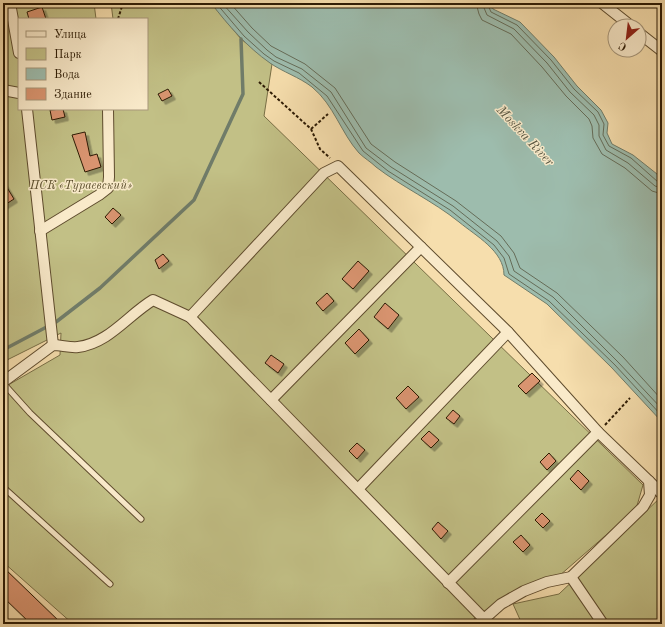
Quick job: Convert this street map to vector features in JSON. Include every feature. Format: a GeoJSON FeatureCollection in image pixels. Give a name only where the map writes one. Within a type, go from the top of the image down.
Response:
{"type":"FeatureCollection","features":[{"type":"Feature","properties":{"kind":"street"},"geometry":{"type":"LineString","coordinates":[[10,3],[18,47]]}},
{"type":"Feature","properties":{"kind":"street"},"geometry":{"type":"LineString","coordinates":[[602,3],[620,18]]}},
{"type":"Feature","properties":{"kind":"street"},"geometry":{"type":"LineString","coordinates":[[647,39],[662,51]]}},
{"type":"Feature","properties":{"kind":"street"},"geometry":{"type":"LineString","coordinates":[[3,90],[18,93]]}},
{"type":"Feature","properties":{"kind":"street"},"geometry":{"type":"LineString","coordinates":[[27,110],[53,345]]}},
{"type":"Feature","properties":{"kind":"street"},"geometry":{"type":"LineString","coordinates":[[40,231],[99,196],[108,188],[110,177],[108,110]]}},
{"type":"Feature","properties":{"kind":"street"},"geometry":{"type":"LineString","coordinates":[[190,317],[324,173],[338,166],[508,332],[598,432],[662,494]]}},
{"type":"Feature","properties":{"kind":"street"},"geometry":{"type":"LineString","coordinates":[[271,400],[421,247]]}},
{"type":"Feature","properties":{"kind":"street"},"geometry":{"type":"LineString","coordinates":[[3,383],[53,345],[78,347],[107,336],[142,307],[153,300],[190,317],[448,583],[482,622],[501,604],[524,591],[547,582],[571,577],[643,507],[650,495],[649,481]]}},
{"type":"Feature","properties":{"kind":"street"},"geometry":{"type":"LineString","coordinates":[[358,489],[508,332]]}},
{"type":"Feature","properties":{"kind":"street"},"geometry":{"type":"LineString","coordinates":[[448,583],[598,432]]}},
{"type":"Feature","properties":{"kind":"street"},"geometry":{"type":"LineString","coordinates":[[571,577],[603,624]]}},
{"type":"Feature","properties":{"kind":"lane"},"geometry":{"type":"LineString","coordinates":[[3,383],[30,413],[142,519]]}},
{"type":"Feature","properties":{"kind":"lane"},"geometry":{"type":"LineString","coordinates":[[3,487],[110,584]]}},
{"type":"Feature","properties":{"kind":"path"},"geometry":{"type":"LineString","coordinates":[[118,18],[123,3]]}},
{"type":"Feature","properties":{"kind":"path"},"geometry":{"type":"LineString","coordinates":[[259,82],[311,129],[320,150],[338,166]]}},
{"type":"Feature","properties":{"kind":"path"},"geometry":{"type":"LineString","coordinates":[[311,129],[328,114]]}},
{"type":"Feature","properties":{"kind":"path"},"geometry":{"type":"LineString","coordinates":[[598,432],[630,398]]}},
{"type":"Feature","properties":{"kind":"green space","name":"ПСК «Тураевский»"},"geometry":{"type":"Polygon","coordinates":[[[3,3],[94,3],[96,18],[18,18],[18,110],[148,110],[148,18],[113,18],[111,3],[211,3],[241,39],[272,64],[264,116],[643,485],[636,509],[559,576],[509,593],[467,624],[73,624],[3,562],[3,388],[60,355],[61,333],[3,362],[3,3]]]}},
{"type":"Feature","properties":{"kind":"green space"},"geometry":{"type":"Polygon","coordinates":[[[662,496],[662,624],[522,624],[513,604],[559,594],[662,496]]]}},
{"type":"Feature","properties":{"kind":"water","name":"Moskva River"},"geometry":{"type":"Polygon","coordinates":[[[211,3],[491,3],[493,9],[520,22],[554,57],[577,86],[601,110],[608,123],[607,133],[612,144],[633,155],[657,174],[662,181],[662,422],[612,368],[547,304],[504,275],[503,266],[494,251],[488,245],[449,214],[396,181],[361,155],[347,137],[320,94],[307,83],[275,66],[253,50],[211,3]]]}},
{"type":"Feature","properties":{"kind":"building"},"geometry":{"type":"Polygon","coordinates":[[[42,7],[46,18],[29,18],[27,12],[42,7]]]}},
{"type":"Feature","properties":{"kind":"building"},"geometry":{"type":"Polygon","coordinates":[[[168,89],[172,96],[162,101],[158,94],[168,89]]]}},
{"type":"Feature","properties":{"kind":"building"},"geometry":{"type":"Polygon","coordinates":[[[50,110],[63,110],[65,117],[52,120],[50,110]]]}},
{"type":"Feature","properties":{"kind":"building"},"geometry":{"type":"Polygon","coordinates":[[[85,132],[90,156],[97,154],[101,167],[85,172],[72,135],[85,132]]]}},
{"type":"Feature","properties":{"kind":"building"},"geometry":{"type":"Polygon","coordinates":[[[3,181],[14,199],[3,206],[3,181]]]}},
{"type":"Feature","properties":{"kind":"building"},"geometry":{"type":"Polygon","coordinates":[[[113,208],[121,215],[112,224],[105,217],[113,208]]]}},
{"type":"Feature","properties":{"kind":"building"},"geometry":{"type":"Polygon","coordinates":[[[163,254],[169,261],[159,269],[155,260],[163,254]]]}},
{"type":"Feature","properties":{"kind":"building"},"geometry":{"type":"Polygon","coordinates":[[[358,261],[369,271],[353,289],[342,279],[358,261]]]}},
{"type":"Feature","properties":{"kind":"building"},"geometry":{"type":"Polygon","coordinates":[[[327,293],[334,301],[323,311],[316,303],[327,293]]]}},
{"type":"Feature","properties":{"kind":"building"},"geometry":{"type":"Polygon","coordinates":[[[385,303],[399,315],[388,329],[374,317],[385,303]]]}},
{"type":"Feature","properties":{"kind":"building"},"geometry":{"type":"Polygon","coordinates":[[[359,329],[369,340],[355,354],[345,343],[359,329]]]}},
{"type":"Feature","properties":{"kind":"building"},"geometry":{"type":"Polygon","coordinates":[[[271,355],[284,364],[278,373],[265,363],[271,355]]]}},
{"type":"Feature","properties":{"kind":"building"},"geometry":{"type":"Polygon","coordinates":[[[532,373],[540,381],[526,394],[518,386],[532,373]]]}},
{"type":"Feature","properties":{"kind":"building"},"geometry":{"type":"Polygon","coordinates":[[[408,386],[419,397],[406,409],[396,398],[408,386]]]}},
{"type":"Feature","properties":{"kind":"building"},"geometry":{"type":"Polygon","coordinates":[[[453,410],[460,416],[454,424],[446,418],[453,410]]]}},
{"type":"Feature","properties":{"kind":"building"},"geometry":{"type":"Polygon","coordinates":[[[429,431],[439,440],[431,448],[421,439],[429,431]]]}},
{"type":"Feature","properties":{"kind":"building"},"geometry":{"type":"Polygon","coordinates":[[[357,443],[365,450],[357,459],[349,451],[357,443]]]}},
{"type":"Feature","properties":{"kind":"building"},"geometry":{"type":"Polygon","coordinates":[[[549,453],[556,461],[547,470],[540,462],[549,453]]]}},
{"type":"Feature","properties":{"kind":"building"},"geometry":{"type":"Polygon","coordinates":[[[578,470],[589,481],[581,490],[570,479],[578,470]]]}},
{"type":"Feature","properties":{"kind":"building"},"geometry":{"type":"Polygon","coordinates":[[[542,513],[550,521],[543,528],[535,520],[542,513]]]}},
{"type":"Feature","properties":{"kind":"building"},"geometry":{"type":"Polygon","coordinates":[[[438,522],[448,531],[441,539],[432,529],[438,522]]]}},
{"type":"Feature","properties":{"kind":"building"},"geometry":{"type":"Polygon","coordinates":[[[521,535],[530,545],[523,552],[513,542],[521,535]]]}},
{"type":"Feature","properties":{"kind":"building"},"geometry":{"type":"Polygon","coordinates":[[[3,567],[62,624],[31,624],[3,597],[3,567]]]}},
{"type":"Feature","properties":{"kind":"waterway"},"geometry":{"type":"LineString","coordinates":[[3,350],[56,322],[100,288],[194,200],[243,94],[241,39]]}}]}
